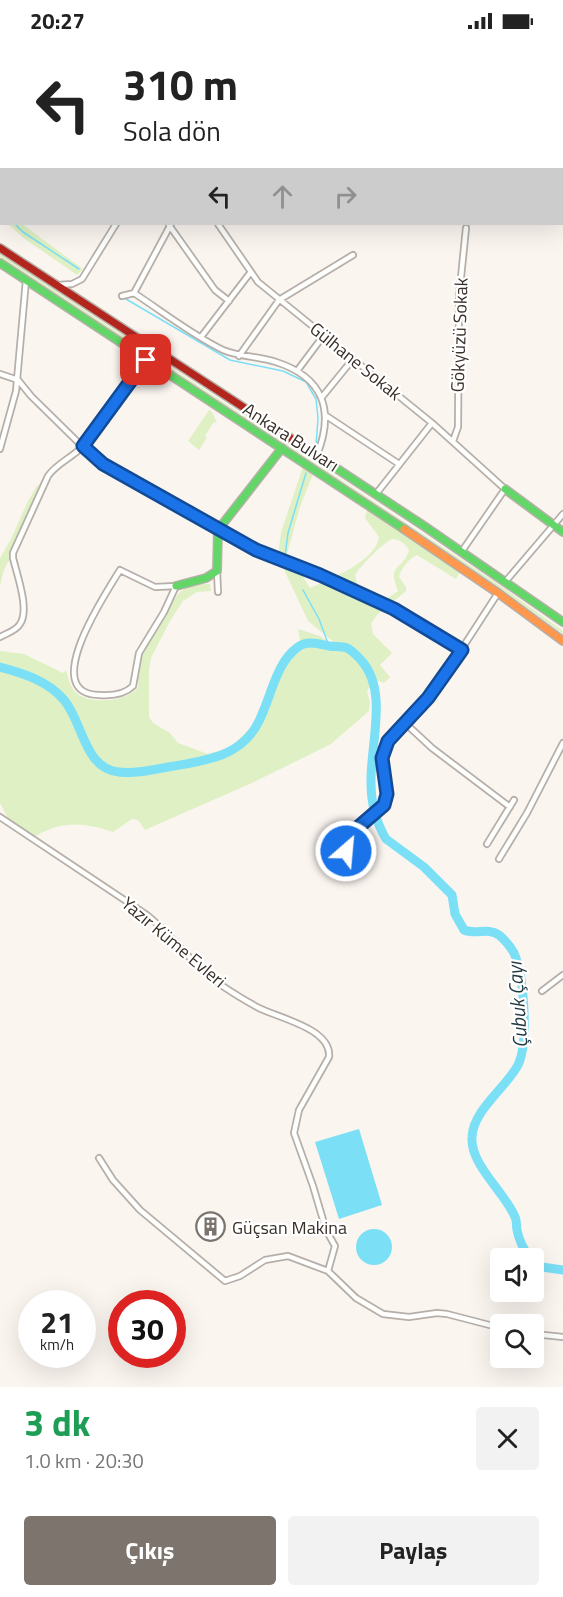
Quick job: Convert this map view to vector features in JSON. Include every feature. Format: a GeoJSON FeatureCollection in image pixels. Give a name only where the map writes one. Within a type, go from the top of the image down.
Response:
{"type":"FeatureCollection","features":[{"type":"Feature","properties":{"kind":"main road","name":"Ankara Bulvarı"},"geometry":{"type":"LineString","coordinates":[[0,249],[162,357],[376,494],[563,622]]}},
{"type":"Feature","properties":{"kind":"main road","name":"Ankara Bulvarı"},"geometry":{"type":"LineString","coordinates":[[0,263],[498,593],[563,641]]}},
{"type":"Feature","properties":{"kind":"main road"},"geometry":{"type":"LineString","coordinates":[[176,586],[206,578],[217,571],[218,530],[282,448]]}},
{"type":"Feature","properties":{"kind":"main road"},"geometry":{"type":"LineString","coordinates":[[505,489],[563,532]]}},
{"type":"Feature","properties":{"kind":"street"},"geometry":{"type":"LineString","coordinates":[[55,286],[72,284],[82,279],[113,225]]}},
{"type":"Feature","properties":{"kind":"street"},"geometry":{"type":"LineString","coordinates":[[134,293],[169,225]]}},
{"type":"Feature","properties":{"kind":"street"},"geometry":{"type":"LineString","coordinates":[[171,225],[215,290],[228,301]]}},
{"type":"Feature","properties":{"kind":"street","name":"Gülhane Sokak"},"geometry":{"type":"LineString","coordinates":[[219,225],[258,282],[432,423],[505,489]]}},
{"type":"Feature","properties":{"kind":"street","name":"Gökyüzü Sokak"},"geometry":{"type":"LineString","coordinates":[[453,441],[458,427],[459,297],[466,228]]}},
{"type":"Feature","properties":{"kind":"street"},"geometry":{"type":"LineString","coordinates":[[239,356],[279,300],[353,255]]}},
{"type":"Feature","properties":{"kind":"street"},"geometry":{"type":"LineString","coordinates":[[201,337],[250,273]]}},
{"type":"Feature","properties":{"kind":"street"},"geometry":{"type":"LineString","coordinates":[[0,449],[12,412],[26,280]]}},
{"type":"Feature","properties":{"kind":"street"},"geometry":{"type":"LineString","coordinates":[[122,296],[134,293],[215,346],[239,356],[276,362],[297,371],[310,381],[322,397],[325,415],[323,435],[317,455]]}},
{"type":"Feature","properties":{"kind":"street"},"geometry":{"type":"LineString","coordinates":[[297,371],[324,335]]}},
{"type":"Feature","properties":{"kind":"street"},"geometry":{"type":"LineString","coordinates":[[322,397],[353,359]]}},
{"type":"Feature","properties":{"kind":"street"},"geometry":{"type":"LineString","coordinates":[[0,637],[16,630],[24,615],[13,553],[48,476],[83,446],[146,360]]}},
{"type":"Feature","properties":{"kind":"street"},"geometry":{"type":"LineString","coordinates":[[0,374],[17,379],[31,396],[103,464],[256,550],[320,575],[394,609],[462,650]]}},
{"type":"Feature","properties":{"kind":"street"},"geometry":{"type":"LineString","coordinates":[[325,415],[399,464]]}},
{"type":"Feature","properties":{"kind":"street"},"geometry":{"type":"LineString","coordinates":[[376,494],[432,423]]}},
{"type":"Feature","properties":{"kind":"street"},"geometry":{"type":"LineString","coordinates":[[462,551],[505,489]]}},
{"type":"Feature","properties":{"kind":"street"},"geometry":{"type":"LineString","coordinates":[[506,581],[563,514]]}},
{"type":"Feature","properties":{"kind":"street"},"geometry":{"type":"LineString","coordinates":[[120,570],[155,587],[176,586],[164,612],[139,653],[135,680],[131,689],[116,695],[86,694],[78,688],[72,675],[76,657],[87,629],[120,570]]}},
{"type":"Feature","properties":{"kind":"street"},"geometry":{"type":"LineString","coordinates":[[217,571],[218,592]]}},
{"type":"Feature","properties":{"kind":"street"},"geometry":{"type":"LineString","coordinates":[[346,851],[352,834],[367,817],[384,805],[387,794],[382,754],[388,741],[428,698],[498,593]]}},
{"type":"Feature","properties":{"kind":"street"},"geometry":{"type":"LineString","coordinates":[[404,722],[432,748],[510,807]]}},
{"type":"Feature","properties":{"kind":"street"},"geometry":{"type":"LineString","coordinates":[[499,859],[563,743]]}},
{"type":"Feature","properties":{"kind":"street"},"geometry":{"type":"LineString","coordinates":[[487,844],[514,800]]}},
{"type":"Feature","properties":{"kind":"street","name":"Yazır Küme Evleri"},"geometry":{"type":"LineString","coordinates":[[0,817],[147,915],[213,979],[256,1006],[287,1018],[311,1031],[326,1043],[329,1057],[299,1110],[294,1133],[326,1230],[335,1246],[328,1270]]}},
{"type":"Feature","properties":{"kind":"street"},"geometry":{"type":"LineString","coordinates":[[542,991],[563,975]]}},
{"type":"Feature","properties":{"kind":"street"},"geometry":{"type":"LineString","coordinates":[[99,1158],[113,1180],[132,1202],[225,1281],[240,1276],[265,1260],[288,1256],[328,1270],[356,1298],[383,1314],[410,1317],[437,1313],[447,1314],[490,1325]]}},
{"type":"Feature","properties":{"kind":"street"},"geometry":{"type":"LineString","coordinates":[[544,1335],[563,1337]]}},
{"type":"Feature","properties":{"kind":"green space"},"geometry":{"type":"Polygon","coordinates":[[[9,225],[23,225],[83,269],[77,275],[25,239],[9,225]]]}},
{"type":"Feature","properties":{"kind":"green space"},"geometry":{"type":"Polygon","coordinates":[[[0,254],[498,584],[563,631],[563,634],[494,584],[3,260],[0,254]]]}},
{"type":"Feature","properties":{"kind":"green space"},"geometry":{"type":"Polygon","coordinates":[[[209,410],[217,423],[214,422],[199,450],[188,441],[209,410]]]}},
{"type":"Feature","properties":{"kind":"green space"},"geometry":{"type":"Polygon","coordinates":[[[303,467],[313,474],[300,507],[287,554],[288,560],[299,570],[310,588],[351,568],[370,554],[376,546],[379,537],[365,518],[367,510],[460,572],[456,579],[417,555],[403,567],[399,577],[406,591],[378,614],[371,623],[373,634],[392,653],[380,665],[390,677],[384,683],[374,679],[367,692],[370,702],[369,711],[331,744],[254,782],[145,830],[138,820],[132,819],[113,832],[83,825],[65,825],[36,836],[9,820],[0,803],[0,651],[24,654],[63,673],[66,670],[73,690],[80,696],[93,700],[121,698],[138,688],[139,660],[173,601],[190,586],[210,584],[211,591],[197,592],[183,601],[151,658],[149,669],[149,717],[153,723],[170,733],[178,743],[208,754],[231,747],[255,723],[282,662],[300,641],[298,629],[320,636],[346,652],[308,621],[280,561],[281,532],[303,467]],[[392,539],[378,550],[355,575],[358,586],[382,602],[398,591],[394,576],[396,568],[406,558],[409,551],[405,544],[392,539]]]}},
{"type":"Feature","properties":{"kind":"green space"},"geometry":{"type":"Polygon","coordinates":[[[41,484],[44,488],[15,555],[6,565],[0,586],[0,558],[28,501],[37,486],[41,484]]]}},
{"type":"Feature","properties":{"kind":"water"},"geometry":{"type":"Polygon","coordinates":[[[359,1129],[382,1205],[339,1219],[315,1142],[359,1129]]]}},
{"type":"Feature","properties":{"kind":"water"},"geometry":{"type":"Polygon","coordinates":[[[374,1229],[387,1234],[392,1247],[387,1260],[374,1265],[361,1260],[356,1247],[361,1234],[374,1229]]]}},
{"type":"Feature","properties":{"kind":"waterway"},"geometry":{"type":"LineString","coordinates":[[16,225],[79,269]]}},
{"type":"Feature","properties":{"kind":"waterway"},"geometry":{"type":"LineString","coordinates":[[126,299],[230,360],[283,371],[306,382],[316,399],[318,418],[316,445]]}},
{"type":"Feature","properties":{"kind":"waterway"},"geometry":{"type":"LineString","coordinates":[[285,556],[288,533],[306,473]]}},
{"type":"Feature","properties":{"kind":"waterway"},"geometry":{"type":"LineString","coordinates":[[303,590],[319,619],[329,646]]}},
{"type":"Feature","properties":{"kind":"waterway","name":"Çubuk Çayı"},"geometry":{"type":"LineString","coordinates":[[0,667],[35,679],[58,693],[70,709],[85,743],[98,763],[107,769],[131,772],[207,760],[231,751],[241,744],[250,735],[263,714],[284,662],[302,645],[313,643],[345,647],[361,660],[369,673],[376,702],[371,790],[382,833],[386,839],[424,867],[452,895],[455,914],[464,930],[491,932],[499,935],[514,953],[517,963],[524,1009],[521,1054],[513,1074],[478,1118],[472,1137],[476,1158],[516,1218],[517,1230],[523,1248]]}},
{"type":"Feature","properties":{"kind":"waterway","name":"Çubuk Çayı"},"geometry":{"type":"LineString","coordinates":[[544,1267],[563,1270]]}},
{"type":"Feature","properties":{"kind":"traffic: fast"},"geometry":{"type":"LineString","coordinates":[[0,263],[404,529]]}},
{"type":"Feature","properties":{"kind":"traffic: fast"},"geometry":{"type":"LineString","coordinates":[[301,445],[563,622]]}},
{"type":"Feature","properties":{"kind":"traffic: fast"},"geometry":{"type":"LineString","coordinates":[[176,586],[206,578],[217,571],[218,530],[282,448]]}},
{"type":"Feature","properties":{"kind":"traffic: fast"},"geometry":{"type":"LineString","coordinates":[[505,489],[563,532]]}},
{"type":"Feature","properties":{"kind":"traffic: slow"},"geometry":{"type":"LineString","coordinates":[[404,529],[498,593],[563,641]]}},
{"type":"Feature","properties":{"kind":"traffic: jam"},"geometry":{"type":"LineString","coordinates":[[0,248],[301,445]]}},
{"type":"Feature","properties":{"kind":"place","name":"Güçsan Makina"},"geometry":{"type":"Point","coordinates":[211,1227]}},
{"type":"Feature","properties":{"kind":"route"},"geometry":{"type":"LineString","coordinates":[[146,360],[83,446],[90,454],[103,464],[218,530],[273,558],[320,575],[394,609],[462,650],[428,698],[388,741],[382,754],[387,794],[384,805],[367,817],[355,830],[346,851]]}}]}
